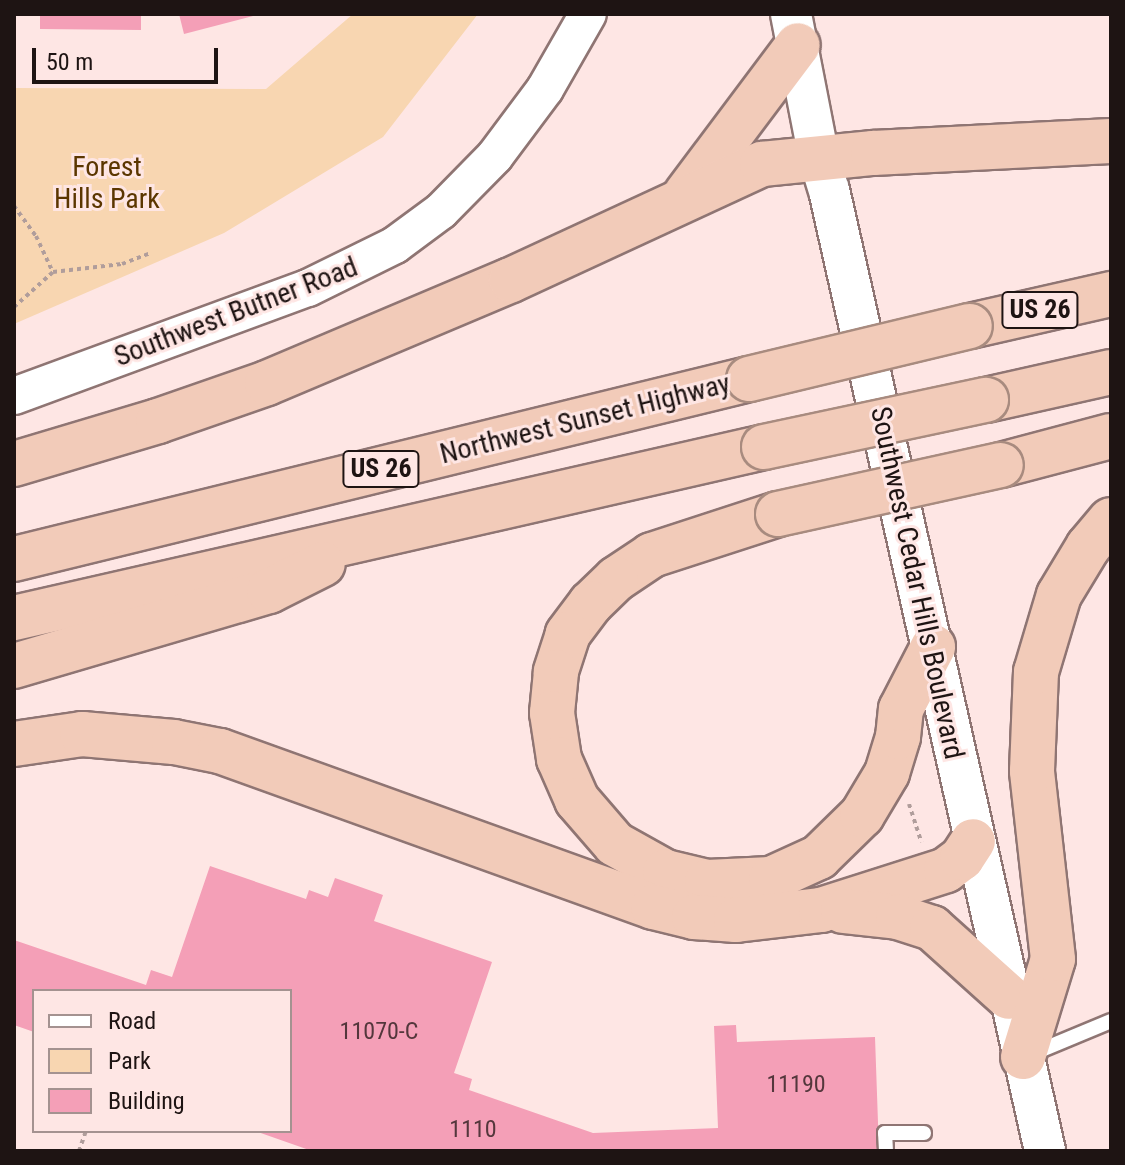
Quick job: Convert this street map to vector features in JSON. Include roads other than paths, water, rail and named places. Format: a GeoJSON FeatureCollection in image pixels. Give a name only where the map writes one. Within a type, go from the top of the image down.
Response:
{"type":"FeatureCollection","features":[{"type":"Feature","properties":{"kind":"highway"},"geometry":{"type":"LineString","coordinates":[[681,200],[794,30]]}},
{"type":"Feature","properties":{"kind":"highway"},"geometry":{"type":"LineString","coordinates":[[14,464],[158,421],[267,383],[511,280],[762,164],[1111,141]]}},
{"type":"Feature","properties":{"kind":"highway","name":"Northwest Sunset Highway"},"geometry":{"type":"LineString","coordinates":[[14,559],[1111,294]]}},
{"type":"Feature","properties":{"kind":"highway","name":"US 26"},"geometry":{"type":"LineString","coordinates":[[14,618],[197,574],[376,537],[764,447],[1111,372]]}},
{"type":"Feature","properties":{"kind":"highway"},"geometry":{"type":"LineString","coordinates":[[933,647],[901,709],[898,737],[887,773],[862,815],[819,857],[771,879],[707,882],[665,872],[615,844],[577,800],[559,759],[552,713],[556,672],[568,634],[591,603],[616,579],[652,555],[778,514],[1001,465],[1111,436]]}},
{"type":"Feature","properties":{"kind":"highway"},"geometry":{"type":"LineString","coordinates":[[1023,1057],[1053,959],[1032,771],[1036,672],[1059,595],[1088,547],[1111,520]]}},
{"type":"Feature","properties":{"kind":"highway"},"geometry":{"type":"LineString","coordinates":[[14,666],[269,591],[376,537]]}},
{"type":"Feature","properties":{"kind":"highway"},"geometry":{"type":"LineString","coordinates":[[14,744],[82,734],[174,742],[220,751],[653,907],[694,917],[736,920],[821,910],[946,870],[962,858],[973,841]]}},
{"type":"Feature","properties":{"kind":"highway"},"geometry":{"type":"LineString","coordinates":[[821,910],[898,917],[932,928],[1009,997]]}},
{"type":"Feature","properties":{"kind":"main road","name":"Southwest Cedar Hills Boulevard"},"geometry":{"type":"LineString","coordinates":[[794,30],[819,158],[933,647],[973,841],[1045,1151]]}},
{"type":"Feature","properties":{"kind":"street","name":"Southwest Butner Road"},"geometry":{"type":"LineString","coordinates":[[14,396],[308,288],[395,245],[441,211],[495,156],[545,89],[588,14]]}},
{"type":"Feature","properties":{"kind":"lane"},"geometry":{"type":"LineString","coordinates":[[1023,1057],[1111,1021]]}},
{"type":"Feature","properties":{"kind":"lane"},"geometry":{"type":"LineString","coordinates":[[886,1151],[885,1133],[924,1133]]}},
{"type":"Feature","properties":{"kind":"park label","name":"Forest Hills Park"},"geometry":{"type":"Point","coordinates":[107,183]}}]}
